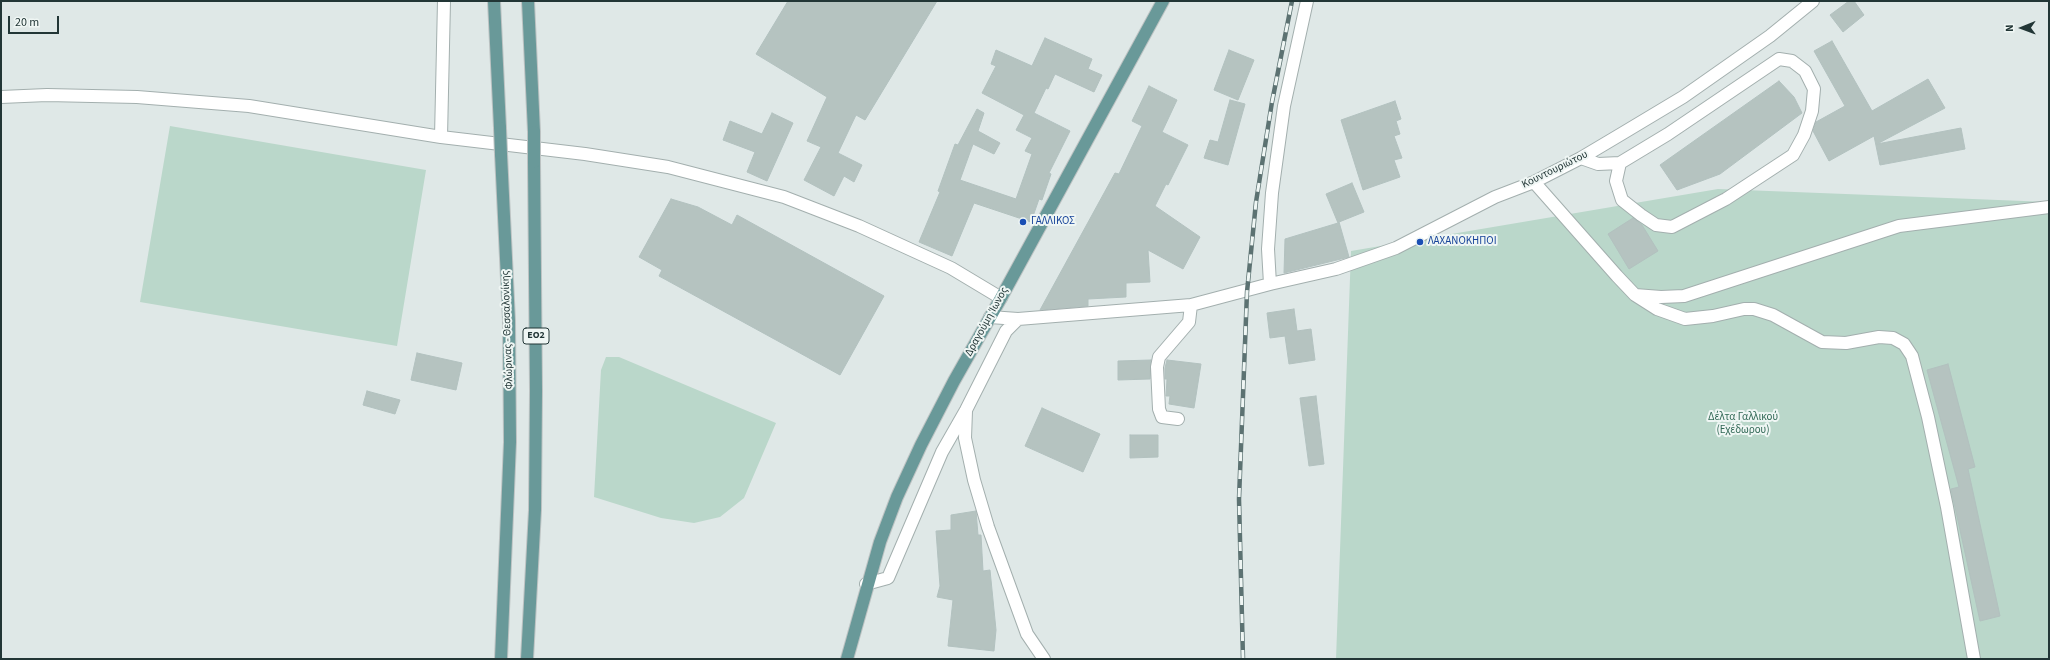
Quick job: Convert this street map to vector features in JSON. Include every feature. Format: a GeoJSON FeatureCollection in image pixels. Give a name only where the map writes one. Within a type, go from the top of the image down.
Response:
{"type":"FeatureCollection","features":[{"type":"Feature","properties":{"kind":"main road","name":"Φλώρινας - Θεσσαλονίκης"},"geometry":{"type":"LineString","coordinates":[[494,1],[510,383],[508,502],[502,659]]}},
{"type":"Feature","properties":{"kind":"main road","name":"ΕΟ2"},"geometry":{"type":"LineString","coordinates":[[527,659],[535,510],[536,383],[534,132],[528,1]]}},
{"type":"Feature","properties":{"kind":"main road","name":"Δραγούμη Ίωνος"},"geometry":{"type":"LineString","coordinates":[[847,659],[866,584],[880,542],[897,497],[921,445],[950,387],[1001,298],[1162,1]]}},
{"type":"Feature","properties":{"kind":"street"},"geometry":{"type":"LineString","coordinates":[[441,137],[444,1]]}},
{"type":"Feature","properties":{"kind":"street"},"geometry":{"type":"LineString","coordinates":[[1270,284],[1268,249],[1272,193],[1284,106],[1307,1]]}},
{"type":"Feature","properties":{"kind":"street","name":"Κουντουριώτου"},"geometry":{"type":"LineString","coordinates":[[990,317],[1018,319],[1191,305],[1270,284],[1336,269],[1396,248],[1495,197],[1534,182],[1581,158],[1683,97],[1770,36],[1814,1]]}},
{"type":"Feature","properties":{"kind":"street"},"geometry":{"type":"LineString","coordinates":[[1581,158],[1598,164],[1620,163],[1668,134],[1779,59],[1792,61],[1805,71],[1814,89],[1810,117],[1804,136],[1792,155],[1726,199],[1672,227],[1656,225],[1622,200],[1616,181],[1620,163]]}},
{"type":"Feature","properties":{"kind":"street"},"geometry":{"type":"LineString","coordinates":[[1,97],[47,95],[137,98],[249,106],[441,137],[585,154],[668,167],[784,197],[858,226],[925,255],[973,280],[1001,298]]}},
{"type":"Feature","properties":{"kind":"street"},"geometry":{"type":"LineString","coordinates":[[1534,182],[1635,295],[1658,309],[1685,319],[1713,316],[1744,309],[1754,309],[1773,315],[1822,342],[1846,343],[1879,337],[1893,338],[1904,344],[1912,356],[1930,425],[1948,507],[1974,659]]}},
{"type":"Feature","properties":{"kind":"street"},"geometry":{"type":"LineString","coordinates":[[1635,295],[1661,297],[1684,296],[1899,226],[2049,208]]}},
{"type":"Feature","properties":{"kind":"street"},"geometry":{"type":"LineString","coordinates":[[1178,420],[1162,417],[1159,409],[1157,367],[1159,357],[1188,322],[1191,305]]}},
{"type":"Feature","properties":{"kind":"street"},"geometry":{"type":"LineString","coordinates":[[866,584],[888,578],[942,452],[966,410],[1006,331],[1018,319]]}},
{"type":"Feature","properties":{"kind":"street"},"geometry":{"type":"LineString","coordinates":[[966,410],[966,438],[974,480],[988,527],[1027,634],[1044,659]]}},
{"type":"Feature","properties":{"kind":"green space"},"geometry":{"type":"Polygon","coordinates":[[[170,126],[426,170],[397,346],[140,302],[170,126]]]}},
{"type":"Feature","properties":{"kind":"green space","name":"Δέλτα Γαλλικού (Εχέδωρου)"},"geometry":{"type":"Polygon","coordinates":[[[1718,189],[2049,202],[2049,659],[1336,659],[1351,251],[1718,189]]]}},
{"type":"Feature","properties":{"kind":"green space"},"geometry":{"type":"Polygon","coordinates":[[[606,357],[619,357],[776,423],[744,498],[720,517],[694,523],[661,518],[594,497],[601,370],[606,357]]]}},
{"type":"Feature","properties":{"kind":"building"},"geometry":{"type":"Polygon","coordinates":[[[788,1],[937,1],[865,120],[856,115],[838,153],[862,165],[854,182],[844,176],[834,196],[804,180],[821,147],[807,141],[827,97],[756,54],[788,1]]]}},
{"type":"Feature","properties":{"kind":"building"},"geometry":{"type":"Polygon","coordinates":[[[1849,1],[1854,1],[1864,15],[1843,32],[1830,15],[1849,1]]]}},
{"type":"Feature","properties":{"kind":"building"},"geometry":{"type":"Polygon","coordinates":[[[1045,38],[1092,59],[1088,69],[1102,75],[1094,92],[1055,74],[1048,89],[1046,88],[1034,113],[1070,131],[1049,173],[1051,174],[1042,200],[1039,199],[1031,222],[974,203],[952,256],[919,242],[940,192],[938,191],[955,144],[958,145],[977,109],[984,113],[978,131],[1000,143],[994,154],[973,144],[960,180],[1016,199],[1032,154],[1025,151],[1032,138],[1016,130],[1024,115],[982,93],[996,66],[991,64],[996,50],[1032,66],[1045,38]]]}},
{"type":"Feature","properties":{"kind":"building"},"geometry":{"type":"Polygon","coordinates":[[[1832,41],[1872,111],[1928,79],[1945,108],[1877,144],[1961,128],[1965,149],[1880,165],[1874,136],[1829,161],[1813,131],[1816,122],[1845,106],[1814,51],[1832,41]]]}},
{"type":"Feature","properties":{"kind":"building"},"geometry":{"type":"Polygon","coordinates":[[[1229,50],[1254,60],[1238,100],[1214,90],[1229,50]]]}},
{"type":"Feature","properties":{"kind":"building"},"geometry":{"type":"Polygon","coordinates":[[[1779,81],[1794,97],[1802,113],[1720,174],[1677,190],[1660,165],[1779,81]]]}},
{"type":"Feature","properties":{"kind":"building"},"geometry":{"type":"Polygon","coordinates":[[[1149,86],[1177,100],[1162,132],[1188,145],[1168,185],[1166,184],[1155,206],[1200,237],[1183,269],[1148,250],[1150,282],[1126,283],[1126,297],[1088,299],[1088,306],[1040,310],[1115,173],[1119,174],[1142,126],[1132,121],[1149,86]]]}},
{"type":"Feature","properties":{"kind":"building"},"geometry":{"type":"Polygon","coordinates":[[[1230,100],[1245,104],[1228,165],[1204,158],[1210,140],[1218,142],[1230,100]]]}},
{"type":"Feature","properties":{"kind":"building"},"geometry":{"type":"Polygon","coordinates":[[[1395,101],[1401,119],[1396,121],[1400,134],[1394,136],[1402,158],[1394,160],[1400,177],[1363,190],[1341,120],[1395,101]]]}},
{"type":"Feature","properties":{"kind":"building"},"geometry":{"type":"Polygon","coordinates":[[[772,113],[793,123],[767,181],[747,172],[755,152],[723,140],[730,121],[762,134],[772,113]]]}},
{"type":"Feature","properties":{"kind":"building"},"geometry":{"type":"Polygon","coordinates":[[[1352,183],[1364,212],[1339,222],[1349,257],[1284,273],[1285,239],[1338,223],[1326,194],[1352,183]]]}},
{"type":"Feature","properties":{"kind":"building"},"geometry":{"type":"Polygon","coordinates":[[[671,199],[698,207],[732,225],[737,215],[884,296],[840,375],[659,276],[662,270],[639,257],[671,199]]]}},
{"type":"Feature","properties":{"kind":"building"},"geometry":{"type":"Polygon","coordinates":[[[1633,218],[1642,225],[1658,251],[1629,269],[1608,234],[1633,218]]]}},
{"type":"Feature","properties":{"kind":"building"},"geometry":{"type":"Polygon","coordinates":[[[1294,309],[1297,331],[1311,329],[1315,360],[1289,364],[1285,336],[1270,338],[1267,313],[1294,309]]]}},
{"type":"Feature","properties":{"kind":"building"},"geometry":{"type":"Polygon","coordinates":[[[417,353],[462,363],[456,390],[411,380],[417,353]]]}},
{"type":"Feature","properties":{"kind":"building"},"geometry":{"type":"Polygon","coordinates":[[[1151,360],[1150,379],[1118,380],[1118,361],[1151,360]]]}},
{"type":"Feature","properties":{"kind":"building"},"geometry":{"type":"Polygon","coordinates":[[[1167,360],[1201,364],[1194,408],[1169,404],[1170,396],[1166,396],[1167,379],[1165,379],[1167,360]]]}},
{"type":"Feature","properties":{"kind":"building"},"geometry":{"type":"Polygon","coordinates":[[[1948,364],[1975,467],[1968,469],[2000,616],[1980,621],[1951,489],[1959,487],[1927,370],[1948,364]]]}},
{"type":"Feature","properties":{"kind":"building"},"geometry":{"type":"Polygon","coordinates":[[[367,391],[400,400],[395,414],[363,405],[367,391]]]}},
{"type":"Feature","properties":{"kind":"building"},"geometry":{"type":"Polygon","coordinates":[[[1316,396],[1324,464],[1309,466],[1300,398],[1316,396]]]}},
{"type":"Feature","properties":{"kind":"building"},"geometry":{"type":"Polygon","coordinates":[[[1042,408],[1100,434],[1083,472],[1025,446],[1042,408]]]}},
{"type":"Feature","properties":{"kind":"building"},"geometry":{"type":"Polygon","coordinates":[[[1130,435],[1158,435],[1158,457],[1130,458],[1130,435]]]}},
{"type":"Feature","properties":{"kind":"building"},"geometry":{"type":"Polygon","coordinates":[[[976,511],[978,535],[981,535],[983,571],[990,570],[996,630],[994,651],[948,646],[953,600],[937,597],[940,586],[936,531],[951,530],[951,515],[976,511]]]}},
{"type":"Feature","properties":{"kind":"railway"},"geometry":{"type":"LineString","coordinates":[[1243,659],[1239,499],[1247,292],[1256,202],[1272,102],[1292,1]]}},
{"type":"Feature","properties":{"kind":"place","name":"ΓΑΛΛΙΚΟΣ"},"geometry":{"type":"Point","coordinates":[1023,222]}},
{"type":"Feature","properties":{"kind":"place","name":"ΛΑΧΑΝΟΚΗΠΟΙ"},"geometry":{"type":"Point","coordinates":[1420,242]}}]}
